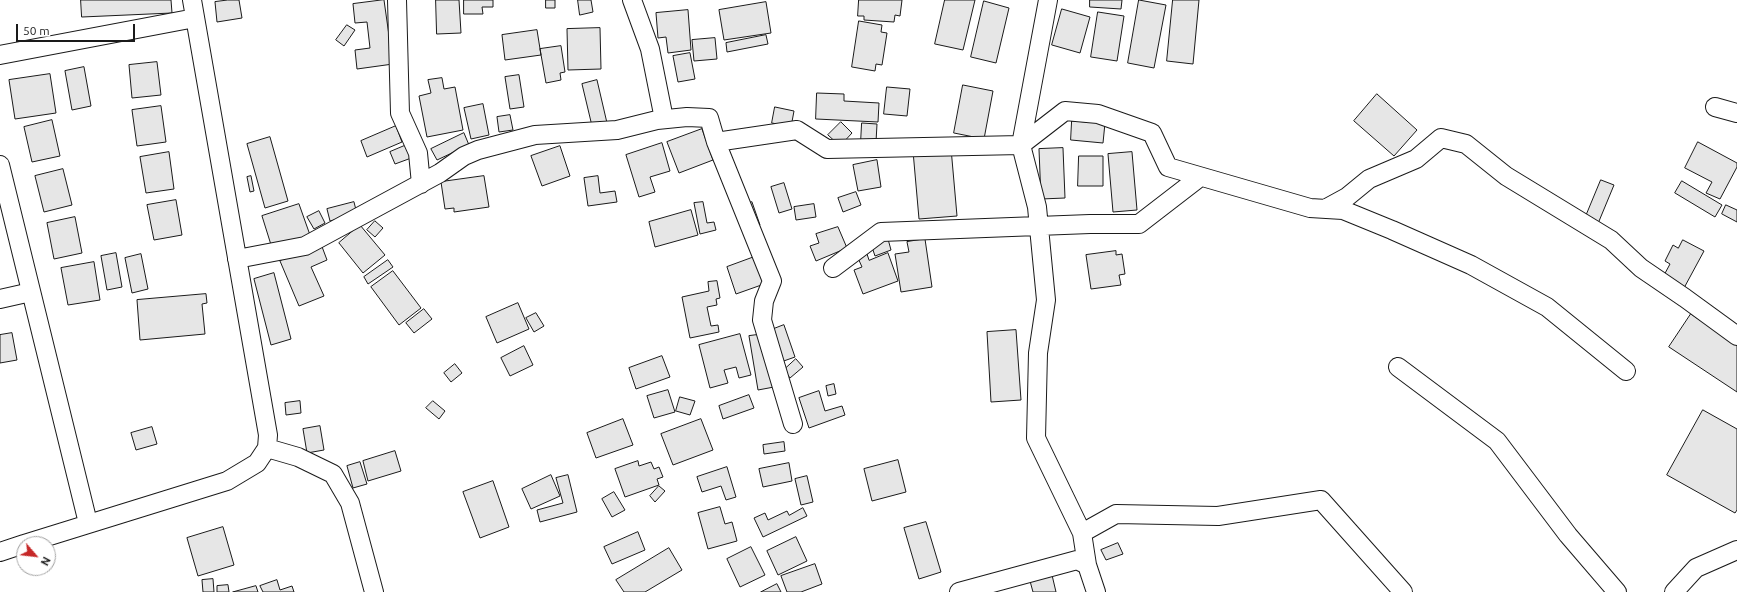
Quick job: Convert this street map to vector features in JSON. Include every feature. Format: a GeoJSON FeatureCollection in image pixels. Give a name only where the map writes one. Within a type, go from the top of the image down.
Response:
{"type":"FeatureCollection","features":[{"type":"Feature","properties":{"kind":"street"},"geometry":{"type":"LineString","coordinates":[[48,536],[227,481],[257,462],[267,448],[268,435],[192,0]]}},
{"type":"Feature","properties":{"kind":"street"},"geometry":{"type":"LineString","coordinates":[[397,0],[400,114],[418,153],[421,184]]}},
{"type":"Feature","properties":{"kind":"street"},"geometry":{"type":"LineString","coordinates":[[632,0],[650,49],[664,119]]}},
{"type":"Feature","properties":{"kind":"street"},"geometry":{"type":"LineString","coordinates":[[1048,0],[1021,145],[1036,207],[1046,300],[1038,353],[1036,438],[1082,533],[1087,565],[1096,592]]}},
{"type":"Feature","properties":{"kind":"street"},"geometry":{"type":"LineString","coordinates":[[0,56],[195,18]]}},
{"type":"Feature","properties":{"kind":"street"},"geometry":{"type":"LineString","coordinates":[[1715,107],[1737,112]]}},
{"type":"Feature","properties":{"kind":"street"},"geometry":{"type":"LineString","coordinates":[[716,142],[797,130],[827,149],[1021,145],[1065,110],[1098,114],[1152,133],[1168,167],[1310,208],[1343,210],[1472,265],[1547,307],[1626,371]]}},
{"type":"Feature","properties":{"kind":"street"},"geometry":{"type":"LineString","coordinates":[[237,259],[305,246],[421,184],[464,156],[485,148],[535,136],[616,130],[664,119],[687,117],[709,118],[716,142],[772,281],[764,301],[762,320],[793,424]]}},
{"type":"Feature","properties":{"kind":"street"},"geometry":{"type":"LineString","coordinates":[[1326,209],[1347,197],[1369,179],[1416,159],[1441,138],[1466,144],[1506,176],[1612,240],[1641,268],[1737,336]]}},
{"type":"Feature","properties":{"kind":"street"},"geometry":{"type":"LineString","coordinates":[[0,165],[88,523]]}},
{"type":"Feature","properties":{"kind":"street"},"geometry":{"type":"LineString","coordinates":[[833,268],[882,232],[1090,224],[1139,224],[1200,177]]}},
{"type":"Feature","properties":{"kind":"street"},"geometry":{"type":"LineString","coordinates":[[0,299],[31,292]]}},
{"type":"Feature","properties":{"kind":"street"},"geometry":{"type":"LineString","coordinates":[[1398,367],[1498,441],[1568,535],[1617,592]]}},
{"type":"Feature","properties":{"kind":"street"},"geometry":{"type":"LineString","coordinates":[[267,448],[298,457],[332,474],[350,503],[374,592]]}},
{"type":"Feature","properties":{"kind":"street"},"geometry":{"type":"LineString","coordinates":[[1082,533],[1116,514],[1218,516],[1321,500],[1403,592]]}},
{"type":"Feature","properties":{"kind":"street"},"geometry":{"type":"LineString","coordinates":[[0,552],[16,547]]}},
{"type":"Feature","properties":{"kind":"street"},"geometry":{"type":"LineString","coordinates":[[1674,592],[1696,568],[1737,550]]}},
{"type":"Feature","properties":{"kind":"street"},"geometry":{"type":"LineString","coordinates":[[959,592],[1077,560],[1087,565]]}},
{"type":"Feature","properties":{"kind":"building"},"geometry":{"type":"Polygon","coordinates":[[[81,0],[171,0],[172,13],[82,17],[81,0]]]}},
{"type":"Feature","properties":{"kind":"building"},"geometry":{"type":"Polygon","coordinates":[[[239,0],[242,18],[217,22],[215,2],[239,0]]]}},
{"type":"Feature","properties":{"kind":"building"},"geometry":{"type":"Polygon","coordinates":[[[384,0],[393,64],[357,69],[355,50],[370,48],[367,22],[355,23],[353,4],[384,0]]]}},
{"type":"Feature","properties":{"kind":"building"},"geometry":{"type":"Polygon","coordinates":[[[436,0],[459,0],[461,33],[437,34],[436,0]]]}},
{"type":"Feature","properties":{"kind":"building"},"geometry":{"type":"Polygon","coordinates":[[[464,0],[493,0],[493,7],[482,7],[483,14],[464,14],[464,0]]]}},
{"type":"Feature","properties":{"kind":"building"},"geometry":{"type":"Polygon","coordinates":[[[546,0],[555,0],[555,8],[546,8],[546,0]]]}},
{"type":"Feature","properties":{"kind":"building"},"geometry":{"type":"Polygon","coordinates":[[[578,0],[591,0],[593,12],[580,15],[578,0]]]}},
{"type":"Feature","properties":{"kind":"building"},"geometry":{"type":"Polygon","coordinates":[[[859,0],[902,0],[900,16],[895,15],[894,22],[864,20],[864,16],[858,16],[859,0]]]}},
{"type":"Feature","properties":{"kind":"building"},"geometry":{"type":"Polygon","coordinates":[[[945,0],[975,0],[963,50],[935,44],[945,0]]]}},
{"type":"Feature","properties":{"kind":"building"},"geometry":{"type":"Polygon","coordinates":[[[1090,0],[1122,0],[1121,9],[1090,7],[1090,0]]]}},
{"type":"Feature","properties":{"kind":"building"},"geometry":{"type":"Polygon","coordinates":[[[1139,0],[1166,5],[1154,68],[1128,63],[1139,0]]]}},
{"type":"Feature","properties":{"kind":"building"},"geometry":{"type":"Polygon","coordinates":[[[1173,0],[1199,0],[1193,64],[1167,61],[1173,0]]]}},
{"type":"Feature","properties":{"kind":"building"},"geometry":{"type":"Polygon","coordinates":[[[984,1],[1009,8],[996,63],[971,57],[984,1]]]}},
{"type":"Feature","properties":{"kind":"building"},"geometry":{"type":"Polygon","coordinates":[[[766,2],[771,33],[724,40],[719,10],[766,2]]]}},
{"type":"Feature","properties":{"kind":"building"},"geometry":{"type":"Polygon","coordinates":[[[1062,9],[1090,17],[1080,53],[1052,45],[1062,9]]]}},
{"type":"Feature","properties":{"kind":"building"},"geometry":{"type":"Polygon","coordinates":[[[688,10],[691,50],[668,53],[666,37],[658,38],[656,13],[688,10]]]}},
{"type":"Feature","properties":{"kind":"building"},"geometry":{"type":"Polygon","coordinates":[[[1098,12],[1124,16],[1117,61],[1091,57],[1098,12]]]}},
{"type":"Feature","properties":{"kind":"building"},"geometry":{"type":"Polygon","coordinates":[[[859,21],[882,25],[881,32],[887,33],[882,65],[876,64],[875,71],[852,67],[859,21]]]}},
{"type":"Feature","properties":{"kind":"building"},"geometry":{"type":"Polygon","coordinates":[[[347,25],[355,30],[344,46],[336,40],[347,25]]]}},
{"type":"Feature","properties":{"kind":"building"},"geometry":{"type":"Polygon","coordinates":[[[600,28],[601,69],[568,70],[567,29],[600,28]]]}},
{"type":"Feature","properties":{"kind":"building"},"geometry":{"type":"Polygon","coordinates":[[[537,30],[541,55],[505,60],[502,35],[537,30]]]}},
{"type":"Feature","properties":{"kind":"building"},"geometry":{"type":"Polygon","coordinates":[[[766,35],[768,44],[727,52],[726,43],[766,35]]]}},
{"type":"Feature","properties":{"kind":"building"},"geometry":{"type":"Polygon","coordinates":[[[715,38],[717,59],[694,61],[692,40],[715,38]]]}},
{"type":"Feature","properties":{"kind":"building"},"geometry":{"type":"Polygon","coordinates":[[[561,46],[565,72],[560,73],[561,80],[546,83],[540,49],[561,46]]]}},
{"type":"Feature","properties":{"kind":"building"},"geometry":{"type":"Polygon","coordinates":[[[690,53],[695,79],[678,82],[673,56],[690,53]]]}},
{"type":"Feature","properties":{"kind":"building"},"geometry":{"type":"Polygon","coordinates":[[[157,62],[161,95],[132,98],[129,65],[157,62]]]}},
{"type":"Feature","properties":{"kind":"building"},"geometry":{"type":"Polygon","coordinates":[[[84,67],[91,106],[72,110],[65,71],[84,67]]]}},
{"type":"Feature","properties":{"kind":"building"},"geometry":{"type":"Polygon","coordinates":[[[50,74],[56,113],[15,119],[9,80],[50,74]]]}},
{"type":"Feature","properties":{"kind":"building"},"geometry":{"type":"Polygon","coordinates":[[[519,75],[524,107],[510,109],[505,77],[519,75]]]}},
{"type":"Feature","properties":{"kind":"building"},"geometry":{"type":"Polygon","coordinates":[[[442,78],[444,89],[455,87],[463,130],[427,137],[419,96],[431,93],[428,80],[442,78]]]}},
{"type":"Feature","properties":{"kind":"building"},"geometry":{"type":"Polygon","coordinates":[[[597,80],[607,123],[592,126],[582,84],[597,80]]]}},
{"type":"Feature","properties":{"kind":"building"},"geometry":{"type":"Polygon","coordinates":[[[963,85],[993,91],[984,139],[954,133],[963,85]]]}},
{"type":"Feature","properties":{"kind":"building"},"geometry":{"type":"Polygon","coordinates":[[[887,87],[910,89],[907,116],[884,114],[887,87]]]}},
{"type":"Feature","properties":{"kind":"building"},"geometry":{"type":"Polygon","coordinates":[[[817,93],[844,94],[844,101],[879,103],[878,122],[816,119],[817,93]]]}},
{"type":"Feature","properties":{"kind":"building"},"geometry":{"type":"Polygon","coordinates":[[[1377,94],[1417,130],[1394,156],[1354,121],[1377,94]]]}},
{"type":"Feature","properties":{"kind":"building"},"geometry":{"type":"Polygon","coordinates":[[[483,104],[489,135],[471,139],[464,108],[483,104]]]}},
{"type":"Feature","properties":{"kind":"building"},"geometry":{"type":"Polygon","coordinates":[[[161,106],[166,142],[137,146],[132,110],[161,106]]]}},
{"type":"Feature","properties":{"kind":"building"},"geometry":{"type":"Polygon","coordinates":[[[775,107],[794,111],[791,127],[772,123],[775,107]]]}},
{"type":"Feature","properties":{"kind":"building"},"geometry":{"type":"Polygon","coordinates":[[[510,115],[513,130],[499,132],[497,117],[510,115]]]}},
{"type":"Feature","properties":{"kind":"building"},"geometry":{"type":"Polygon","coordinates":[[[52,120],[60,156],[32,162],[24,127],[52,120]]]}},
{"type":"Feature","properties":{"kind":"building"},"geometry":{"type":"Polygon","coordinates":[[[1072,121],[1105,123],[1103,143],[1071,140],[1072,121]]]}},
{"type":"Feature","properties":{"kind":"building"},"geometry":{"type":"Polygon","coordinates":[[[841,122],[852,133],[840,146],[828,135],[841,122]]]}},
{"type":"Feature","properties":{"kind":"building"},"geometry":{"type":"Polygon","coordinates":[[[862,123],[877,124],[876,142],[861,142],[862,123]]]}},
{"type":"Feature","properties":{"kind":"building"},"geometry":{"type":"Polygon","coordinates":[[[396,126],[402,142],[367,157],[361,141],[396,126]]]}},
{"type":"Feature","properties":{"kind":"building"},"geometry":{"type":"Polygon","coordinates":[[[702,129],[713,160],[679,173],[667,142],[702,129]]]}},
{"type":"Feature","properties":{"kind":"building"},"geometry":{"type":"Polygon","coordinates":[[[464,133],[469,145],[437,160],[431,149],[464,133]]]}},
{"type":"Feature","properties":{"kind":"building"},"geometry":{"type":"Polygon","coordinates":[[[270,137],[288,201],[265,208],[247,144],[270,137]]]}},
{"type":"Feature","properties":{"kind":"building"},"geometry":{"type":"Polygon","coordinates":[[[1698,142],[1737,163],[1737,167],[1720,199],[1706,193],[1712,182],[1685,168],[1698,142]]]}},
{"type":"Feature","properties":{"kind":"building"},"geometry":{"type":"Polygon","coordinates":[[[662,143],[670,171],[650,177],[655,192],[639,197],[626,155],[662,143]]]}},
{"type":"Feature","properties":{"kind":"building"},"geometry":{"type":"Polygon","coordinates":[[[409,144],[414,157],[395,164],[390,152],[409,144]]]}},
{"type":"Feature","properties":{"kind":"building"},"geometry":{"type":"Polygon","coordinates":[[[560,146],[570,176],[542,186],[531,156],[560,146]]]}},
{"type":"Feature","properties":{"kind":"building"},"geometry":{"type":"Polygon","coordinates":[[[951,148],[957,216],[919,219],[913,151],[951,148]]]}},
{"type":"Feature","properties":{"kind":"building"},"geometry":{"type":"Polygon","coordinates":[[[1063,148],[1065,198],[1041,199],[1039,149],[1063,148]]]}},
{"type":"Feature","properties":{"kind":"building"},"geometry":{"type":"Polygon","coordinates":[[[169,152],[174,189],[146,193],[140,157],[169,152]]]}},
{"type":"Feature","properties":{"kind":"building"},"geometry":{"type":"Polygon","coordinates":[[[1132,152],[1137,210],[1113,212],[1108,154],[1132,152]]]}},
{"type":"Feature","properties":{"kind":"building"},"geometry":{"type":"Polygon","coordinates":[[[1079,156],[1103,156],[1103,186],[1078,186],[1079,156]]]}},
{"type":"Feature","properties":{"kind":"building"},"geometry":{"type":"Polygon","coordinates":[[[877,160],[881,187],[858,191],[853,165],[877,160]]]}},
{"type":"Feature","properties":{"kind":"building"},"geometry":{"type":"Polygon","coordinates":[[[63,169],[72,205],[44,212],[35,176],[63,169]]]}},
{"type":"Feature","properties":{"kind":"building"},"geometry":{"type":"Polygon","coordinates":[[[251,176],[254,191],[250,192],[247,177],[251,176]]]}},
{"type":"Feature","properties":{"kind":"building"},"geometry":{"type":"Polygon","coordinates":[[[484,176],[489,207],[454,212],[454,208],[445,209],[441,182],[484,176]]]}},
{"type":"Feature","properties":{"kind":"building"},"geometry":{"type":"Polygon","coordinates":[[[598,176],[600,193],[615,191],[617,202],[588,206],[584,178],[598,176]]]}},
{"type":"Feature","properties":{"kind":"building"},"geometry":{"type":"Polygon","coordinates":[[[1601,180],[1614,185],[1597,226],[1584,221],[1601,180]]]}},
{"type":"Feature","properties":{"kind":"building"},"geometry":{"type":"Polygon","coordinates":[[[1682,181],[1722,205],[1715,217],[1675,193],[1682,181]]]}},
{"type":"Feature","properties":{"kind":"building"},"geometry":{"type":"Polygon","coordinates":[[[784,183],[792,209],[779,213],[771,187],[784,183]]]}},
{"type":"Feature","properties":{"kind":"building"},"geometry":{"type":"Polygon","coordinates":[[[856,192],[861,205],[843,212],[838,198],[856,192]]]}},
{"type":"Feature","properties":{"kind":"building"},"geometry":{"type":"Polygon","coordinates":[[[176,200],[182,235],[154,240],[147,205],[176,200]]]}},
{"type":"Feature","properties":{"kind":"building"},"geometry":{"type":"Polygon","coordinates":[[[354,202],[357,214],[330,221],[327,209],[354,202]]]}},
{"type":"Feature","properties":{"kind":"building"},"geometry":{"type":"Polygon","coordinates":[[[703,202],[707,223],[714,222],[716,230],[700,234],[694,203],[703,202]]]}},
{"type":"Feature","properties":{"kind":"building"},"geometry":{"type":"Polygon","coordinates":[[[752,202],[760,225],[752,227],[745,205],[752,202]]]}},
{"type":"Feature","properties":{"kind":"building"},"geometry":{"type":"Polygon","coordinates":[[[299,204],[310,235],[272,248],[262,216],[299,204]]]}},
{"type":"Feature","properties":{"kind":"building"},"geometry":{"type":"Polygon","coordinates":[[[814,204],[816,217],[796,220],[794,207],[814,204]]]}},
{"type":"Feature","properties":{"kind":"building"},"geometry":{"type":"Polygon","coordinates":[[[1726,205],[1737,210],[1737,222],[1722,214],[1726,205]]]}},
{"type":"Feature","properties":{"kind":"building"},"geometry":{"type":"Polygon","coordinates":[[[691,210],[698,235],[655,247],[649,222],[691,210]]]}},
{"type":"Feature","properties":{"kind":"building"},"geometry":{"type":"Polygon","coordinates":[[[319,211],[325,223],[314,229],[307,217],[319,211]]]}},
{"type":"Feature","properties":{"kind":"building"},"geometry":{"type":"Polygon","coordinates":[[[75,217],[82,253],[54,259],[47,223],[75,217]]]}},
{"type":"Feature","properties":{"kind":"building"},"geometry":{"type":"Polygon","coordinates":[[[375,221],[383,228],[375,237],[367,230],[375,221]]]}},
{"type":"Feature","properties":{"kind":"building"},"geometry":{"type":"Polygon","coordinates":[[[360,225],[385,255],[363,273],[339,243],[360,225]]]}},
{"type":"Feature","properties":{"kind":"building"},"geometry":{"type":"Polygon","coordinates":[[[838,227],[847,248],[816,261],[810,246],[819,243],[816,234],[838,227]]]}},
{"type":"Feature","properties":{"kind":"building"},"geometry":{"type":"Polygon","coordinates":[[[888,239],[891,250],[875,256],[871,244],[888,239]]]}},
{"type":"Feature","properties":{"kind":"building"},"geometry":{"type":"Polygon","coordinates":[[[925,239],[932,287],[901,292],[895,254],[909,252],[907,242],[925,239]]]}},
{"type":"Feature","properties":{"kind":"building"},"geometry":{"type":"Polygon","coordinates":[[[1683,240],[1704,251],[1684,288],[1663,277],[1670,264],[1665,261],[1673,245],[1678,248],[1683,240]]]}},
{"type":"Feature","properties":{"kind":"building"},"geometry":{"type":"Polygon","coordinates":[[[321,244],[327,260],[311,267],[324,296],[299,306],[280,261],[321,244]]]}},
{"type":"Feature","properties":{"kind":"building"},"geometry":{"type":"Polygon","coordinates":[[[1116,251],[1116,255],[1122,254],[1125,274],[1119,275],[1121,285],[1091,289],[1086,255],[1116,251]]]}},
{"type":"Feature","properties":{"kind":"building"},"geometry":{"type":"Polygon","coordinates":[[[116,253],[122,287],[107,290],[101,256],[116,253]]]}},
{"type":"Feature","properties":{"kind":"building"},"geometry":{"type":"Polygon","coordinates":[[[888,253],[898,281],[863,294],[854,270],[862,267],[858,258],[867,254],[869,260],[888,253]]]}},
{"type":"Feature","properties":{"kind":"building"},"geometry":{"type":"Polygon","coordinates":[[[141,254],[148,289],[132,293],[125,258],[141,254]]]}},
{"type":"Feature","properties":{"kind":"building"},"geometry":{"type":"Polygon","coordinates":[[[757,256],[767,283],[736,294],[727,267],[757,256]]]}},
{"type":"Feature","properties":{"kind":"building"},"geometry":{"type":"Polygon","coordinates":[[[388,260],[393,267],[368,284],[364,277],[388,260]]]}},
{"type":"Feature","properties":{"kind":"building"},"geometry":{"type":"Polygon","coordinates":[[[94,262],[100,300],[68,305],[61,268],[94,262]]]}},
{"type":"Feature","properties":{"kind":"building"},"geometry":{"type":"Polygon","coordinates":[[[393,271],[421,308],[399,325],[371,287],[393,271]]]}},
{"type":"Feature","properties":{"kind":"building"},"geometry":{"type":"Polygon","coordinates":[[[274,273],[291,339],[271,345],[254,279],[274,273]]]}},
{"type":"Feature","properties":{"kind":"building"},"geometry":{"type":"Polygon","coordinates":[[[717,281],[720,298],[716,299],[717,305],[707,307],[711,326],[718,325],[719,332],[690,338],[682,297],[709,291],[708,282],[717,281]]]}},
{"type":"Feature","properties":{"kind":"building"},"geometry":{"type":"Polygon","coordinates":[[[206,294],[207,303],[202,304],[205,334],[140,340],[137,300],[206,294]]]}},
{"type":"Feature","properties":{"kind":"building"},"geometry":{"type":"Polygon","coordinates":[[[518,303],[529,329],[497,343],[486,317],[518,303]]]}},
{"type":"Feature","properties":{"kind":"building"},"geometry":{"type":"Polygon","coordinates":[[[424,309],[432,319],[414,333],[406,323],[424,309]]]}},
{"type":"Feature","properties":{"kind":"building"},"geometry":{"type":"Polygon","coordinates":[[[536,313],[544,326],[534,332],[526,318],[536,313]]]}},
{"type":"Feature","properties":{"kind":"building"},"geometry":{"type":"Polygon","coordinates":[[[1691,314],[1737,345],[1737,392],[1669,347],[1691,314]]]}},
{"type":"Feature","properties":{"kind":"building"},"geometry":{"type":"Polygon","coordinates":[[[784,325],[795,357],[778,363],[766,332],[784,325]]]}},
{"type":"Feature","properties":{"kind":"building"},"geometry":{"type":"Polygon","coordinates":[[[1016,330],[1021,400],[991,402],[987,332],[1016,330]]]}},
{"type":"Feature","properties":{"kind":"building"},"geometry":{"type":"Polygon","coordinates":[[[12,333],[17,360],[0,363],[0,335],[12,333]]]}},
{"type":"Feature","properties":{"kind":"building"},"geometry":{"type":"Polygon","coordinates":[[[740,334],[751,375],[739,378],[736,367],[724,370],[728,383],[710,388],[699,345],[740,334]]]}},
{"type":"Feature","properties":{"kind":"building"},"geometry":{"type":"Polygon","coordinates":[[[765,334],[774,387],[758,390],[749,336],[765,334]]]}},
{"type":"Feature","properties":{"kind":"building"},"geometry":{"type":"Polygon","coordinates":[[[524,346],[533,365],[510,376],[501,358],[524,346]]]}},
{"type":"Feature","properties":{"kind":"building"},"geometry":{"type":"Polygon","coordinates":[[[662,356],[670,377],[636,389],[629,368],[662,356]]]}},
{"type":"Feature","properties":{"kind":"building"},"geometry":{"type":"Polygon","coordinates":[[[796,359],[803,367],[790,378],[784,370],[796,359]]]}},
{"type":"Feature","properties":{"kind":"building"},"geometry":{"type":"Polygon","coordinates":[[[455,364],[462,373],[451,382],[444,373],[455,364]]]}},
{"type":"Feature","properties":{"kind":"building"},"geometry":{"type":"Polygon","coordinates":[[[834,384],[836,394],[828,396],[826,386],[834,384]]]}},
{"type":"Feature","properties":{"kind":"building"},"geometry":{"type":"Polygon","coordinates":[[[668,390],[675,412],[654,418],[647,396],[668,390]]]}},
{"type":"Feature","properties":{"kind":"building"},"geometry":{"type":"Polygon","coordinates":[[[819,391],[825,411],[842,406],[845,415],[809,428],[799,398],[819,391]]]}},
{"type":"Feature","properties":{"kind":"building"},"geometry":{"type":"Polygon","coordinates":[[[749,395],[754,408],[723,419],[719,406],[749,395]]]}},
{"type":"Feature","properties":{"kind":"building"},"geometry":{"type":"Polygon","coordinates":[[[680,397],[695,401],[690,415],[676,411],[680,397]]]}},
{"type":"Feature","properties":{"kind":"building"},"geometry":{"type":"Polygon","coordinates":[[[300,401],[301,413],[286,415],[285,403],[300,401]]]}},
{"type":"Feature","properties":{"kind":"building"},"geometry":{"type":"Polygon","coordinates":[[[433,401],[445,411],[439,419],[426,408],[433,401]]]}},
{"type":"Feature","properties":{"kind":"building"},"geometry":{"type":"Polygon","coordinates":[[[1703,410],[1737,429],[1737,510],[1735,513],[1667,475],[1703,410]]]}},
{"type":"Feature","properties":{"kind":"building"},"geometry":{"type":"Polygon","coordinates":[[[623,419],[633,445],[596,458],[587,433],[623,419]]]}},
{"type":"Feature","properties":{"kind":"building"},"geometry":{"type":"Polygon","coordinates":[[[701,419],[713,450],[673,465],[661,434],[701,419]]]}},
{"type":"Feature","properties":{"kind":"building"},"geometry":{"type":"Polygon","coordinates":[[[320,426],[324,450],[307,453],[303,429],[320,426]]]}},
{"type":"Feature","properties":{"kind":"building"},"geometry":{"type":"Polygon","coordinates":[[[152,427],[157,444],[136,450],[131,433],[152,427]]]}},
{"type":"Feature","properties":{"kind":"building"},"geometry":{"type":"Polygon","coordinates":[[[784,442],[785,451],[764,454],[763,445],[784,442]]]}},
{"type":"Feature","properties":{"kind":"building"},"geometry":{"type":"Polygon","coordinates":[[[395,451],[401,471],[368,481],[363,461],[395,451]]]}},
{"type":"Feature","properties":{"kind":"building"},"geometry":{"type":"Polygon","coordinates":[[[898,460],[906,492],[872,501],[864,469],[898,460]]]}},
{"type":"Feature","properties":{"kind":"building"},"geometry":{"type":"Polygon","coordinates":[[[638,461],[639,466],[651,462],[654,469],[659,467],[663,477],[657,479],[659,485],[625,497],[615,469],[638,461]]]}},
{"type":"Feature","properties":{"kind":"building"},"geometry":{"type":"Polygon","coordinates":[[[360,462],[367,484],[353,488],[347,466],[360,462]]]}},
{"type":"Feature","properties":{"kind":"building"},"geometry":{"type":"Polygon","coordinates":[[[789,463],[792,481],[763,487],[759,469],[789,463]]]}},
{"type":"Feature","properties":{"kind":"building"},"geometry":{"type":"Polygon","coordinates":[[[727,467],[736,497],[726,500],[721,486],[702,492],[697,477],[727,467]]]}},
{"type":"Feature","properties":{"kind":"building"},"geometry":{"type":"Polygon","coordinates":[[[551,475],[560,496],[531,509],[522,489],[551,475]]]}},
{"type":"Feature","properties":{"kind":"building"},"geometry":{"type":"Polygon","coordinates":[[[568,475],[577,512],[540,522],[537,510],[563,503],[556,478],[568,475]]]}},
{"type":"Feature","properties":{"kind":"building"},"geometry":{"type":"Polygon","coordinates":[[[807,476],[813,502],[801,505],[795,479],[807,476]]]}},
{"type":"Feature","properties":{"kind":"building"},"geometry":{"type":"Polygon","coordinates":[[[493,481],[509,527],[480,538],[463,492],[493,481]]]}},
{"type":"Feature","properties":{"kind":"building"},"geometry":{"type":"Polygon","coordinates":[[[659,486],[665,491],[655,502],[650,496],[659,486]]]}},
{"type":"Feature","properties":{"kind":"building"},"geometry":{"type":"Polygon","coordinates":[[[614,492],[625,510],[612,517],[602,499],[614,492]]]}},
{"type":"Feature","properties":{"kind":"building"},"geometry":{"type":"Polygon","coordinates":[[[720,507],[725,524],[732,522],[737,541],[708,549],[698,513],[720,507]]]}},
{"type":"Feature","properties":{"kind":"building"},"geometry":{"type":"Polygon","coordinates":[[[803,508],[807,516],[763,537],[754,518],[765,513],[768,520],[787,511],[789,515],[803,508]]]}},
{"type":"Feature","properties":{"kind":"building"},"geometry":{"type":"Polygon","coordinates":[[[926,522],[941,572],[919,579],[904,528],[926,522]]]}},
{"type":"Feature","properties":{"kind":"building"},"geometry":{"type":"Polygon","coordinates":[[[223,527],[234,565],[198,576],[187,538],[223,527]]]}},
{"type":"Feature","properties":{"kind":"building"},"geometry":{"type":"Polygon","coordinates":[[[638,532],[645,550],[612,564],[604,547],[638,532]]]}},
{"type":"Feature","properties":{"kind":"building"},"geometry":{"type":"Polygon","coordinates":[[[796,537],[807,561],[778,575],[767,551],[796,537]]]}},
{"type":"Feature","properties":{"kind":"building"},"geometry":{"type":"Polygon","coordinates":[[[1118,543],[1123,554],[1106,560],[1101,550],[1118,543]]]}},
{"type":"Feature","properties":{"kind":"building"},"geometry":{"type":"Polygon","coordinates":[[[751,547],[765,575],[740,587],[727,559],[751,547]]]}},
{"type":"Feature","properties":{"kind":"building"},"geometry":{"type":"Polygon","coordinates":[[[669,548],[682,570],[645,592],[624,592],[616,580],[669,548]]]}},
{"type":"Feature","properties":{"kind":"building"},"geometry":{"type":"Polygon","coordinates":[[[815,564],[822,584],[801,592],[787,592],[781,576],[815,564]]]}},
{"type":"Feature","properties":{"kind":"building"},"geometry":{"type":"Polygon","coordinates":[[[1052,575],[1056,592],[1033,592],[1030,581],[1052,575]]]}},
{"type":"Feature","properties":{"kind":"building"},"geometry":{"type":"Polygon","coordinates":[[[213,579],[214,592],[203,592],[202,580],[213,579]]]}},
{"type":"Feature","properties":{"kind":"building"},"geometry":{"type":"Polygon","coordinates":[[[277,580],[280,590],[292,586],[294,592],[263,592],[260,586],[277,580]]]}},
{"type":"Feature","properties":{"kind":"building"},"geometry":{"type":"Polygon","coordinates":[[[777,584],[781,592],[761,592],[777,584]]]}},
{"type":"Feature","properties":{"kind":"building"},"geometry":{"type":"Polygon","coordinates":[[[228,585],[229,592],[217,592],[217,586],[228,585]]]}},
{"type":"Feature","properties":{"kind":"building"},"geometry":{"type":"Polygon","coordinates":[[[256,586],[258,592],[233,592],[256,586]]]}}]}
